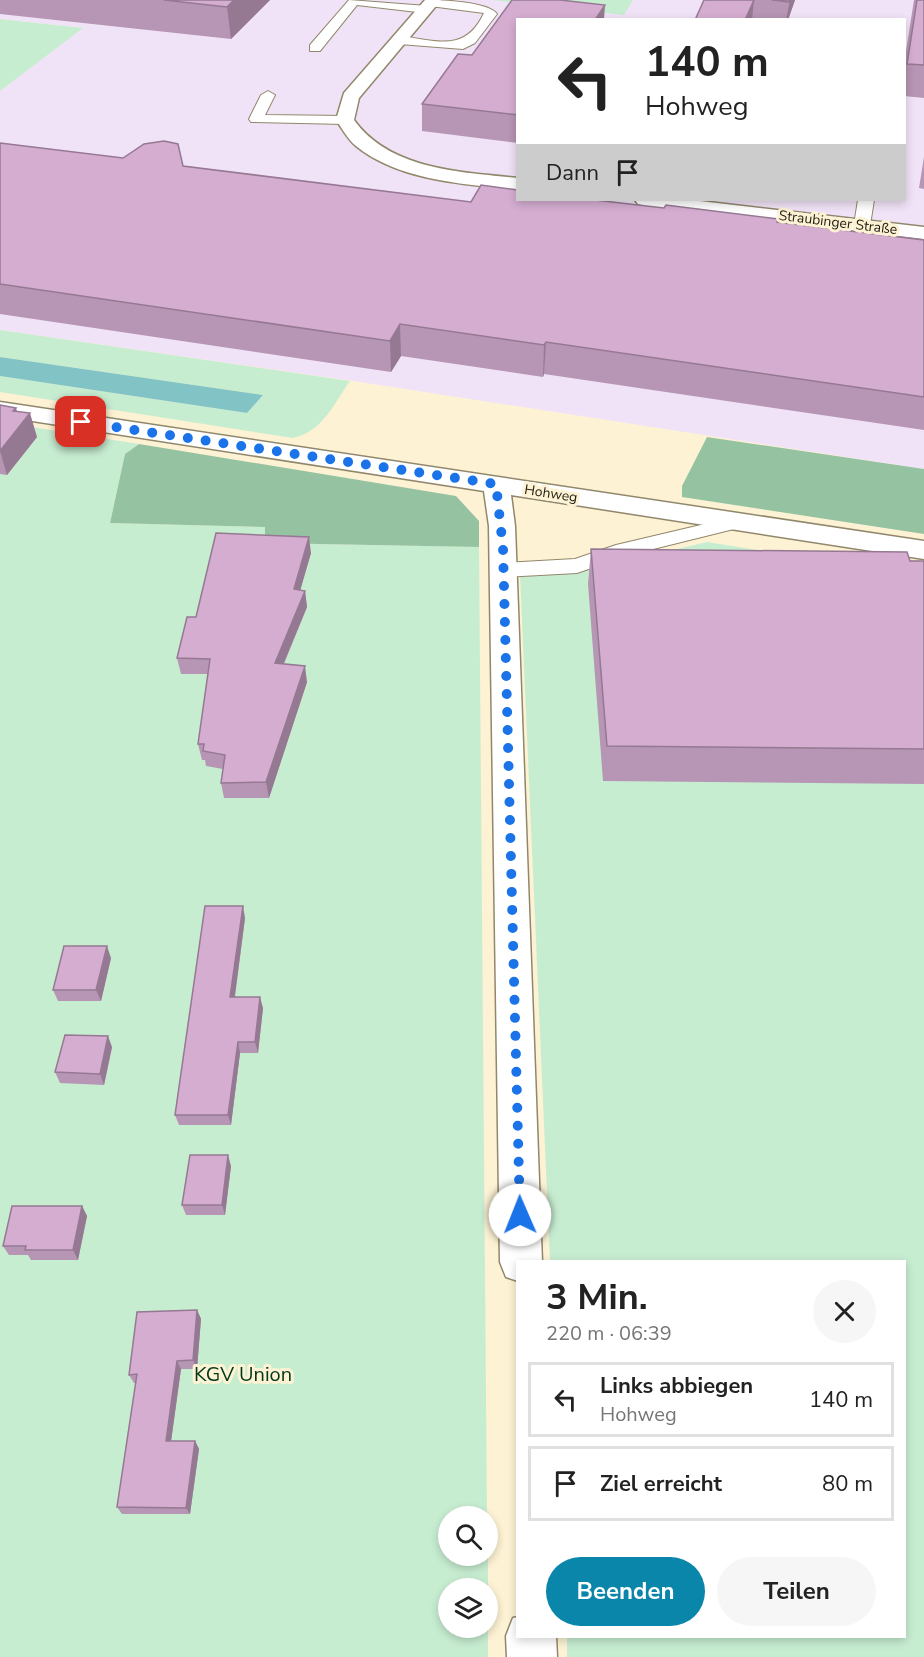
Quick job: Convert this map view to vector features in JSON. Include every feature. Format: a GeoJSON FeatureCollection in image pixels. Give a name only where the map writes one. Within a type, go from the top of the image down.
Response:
{"type":"FeatureCollection","features":[{"type":"Feature","properties":{"kind":"street"},"geometry":{"type":"LineString","coordinates":[[430,4],[350,97],[345,120],[361,141],[390,159],[426,169],[516,184]]}},
{"type":"Feature","properties":{"kind":"street","name":"Straubinger Straße"},"geometry":{"type":"LineString","coordinates":[[654,201],[924,233]]}},
{"type":"Feature","properties":{"kind":"street","name":"Hohweg"},"geometry":{"type":"LineString","coordinates":[[0,409],[924,550]]}},
{"type":"Feature","properties":{"kind":"street"},"geometry":{"type":"LineString","coordinates":[[496,484],[502,526],[521,1260]]}},
{"type":"Feature","properties":{"kind":"street"},"geometry":{"type":"LineString","coordinates":[[531,1638],[531,1657]]}},
{"type":"Feature","properties":{"kind":"lane"},"geometry":{"type":"LineString","coordinates":[[315,48],[355,1],[430,4],[488,10],[491,14],[471,40],[459,46],[399,40]]}},
{"type":"Feature","properties":{"kind":"lane"},"geometry":{"type":"LineString","coordinates":[[268,95],[256,119],[345,120]]}},
{"type":"Feature","properties":{"kind":"lane"},"geometry":{"type":"LineString","coordinates":[[862,225],[867,201]]}},
{"type":"Feature","properties":{"kind":"lane"},"geometry":{"type":"LineString","coordinates":[[503,570],[577,566],[623,550],[739,522]]}},
{"type":"Feature","properties":{"kind":"shaded area"},"geometry":{"type":"Polygon","coordinates":[[[0,0],[924,0],[924,469],[360,382],[0,330],[0,91],[82,28],[0,19],[0,0]]]}},
{"type":"Feature","properties":{"kind":"green space"},"geometry":{"type":"Polygon","coordinates":[[[492,0],[633,0],[624,15],[492,0]]]}},
{"type":"Feature","properties":{"kind":"green space"},"geometry":{"type":"Polygon","coordinates":[[[0,19],[83,28],[0,91],[0,19]]]}},
{"type":"Feature","properties":{"kind":"green space"},"geometry":{"type":"Polygon","coordinates":[[[0,330],[350,381],[333,408],[320,423],[303,435],[293,438],[0,392],[0,376],[247,413],[263,395],[0,357],[0,330]]]}},
{"type":"Feature","properties":{"kind":"green space","name":"KGV Union"},"geometry":{"type":"Polygon","coordinates":[[[0,422],[139,444],[125,454],[110,523],[266,527],[265,543],[479,547],[487,1506],[438,1506],[438,1566],[488,1566],[488,1578],[438,1578],[438,1638],[488,1638],[488,1657],[0,1657],[0,422]]]}},
{"type":"Feature","properties":{"kind":"green space"},"geometry":{"type":"Polygon","coordinates":[[[707,437],[924,469],[924,534],[682,497],[682,486],[707,437]]]}},
{"type":"Feature","properties":{"kind":"green space"},"geometry":{"type":"Polygon","coordinates":[[[139,444],[456,496],[479,521],[479,547],[265,543],[265,527],[110,523],[125,454],[139,444]]]}},
{"type":"Feature","properties":{"kind":"green space"},"geometry":{"type":"Polygon","coordinates":[[[707,542],[924,576],[924,1657],[567,1657],[567,1638],[906,1638],[906,1260],[550,1260],[520,575],[574,573],[707,542]]]}},
{"type":"Feature","properties":{"kind":"water"},"geometry":{"type":"Polygon","coordinates":[[[0,357],[263,395],[247,413],[0,376],[0,357]]]}},
{"type":"Feature","properties":{"kind":"building"},"geometry":{"type":"Polygon","coordinates":[[[164,0],[234,0],[227,7],[164,0]]]}},
{"type":"Feature","properties":{"kind":"building"},"geometry":{"type":"Polygon","coordinates":[[[512,0],[560,0],[605,5],[596,18],[516,18],[516,115],[422,104],[458,54],[472,55],[512,0]]]}},
{"type":"Feature","properties":{"kind":"building"},"geometry":{"type":"Polygon","coordinates":[[[704,0],[754,0],[746,18],[696,18],[704,0]]]}},
{"type":"Feature","properties":{"kind":"building"},"geometry":{"type":"Polygon","coordinates":[[[917,0],[924,0],[924,65],[907,64],[917,0]]]}},
{"type":"Feature","properties":{"kind":"building"},"geometry":{"type":"Polygon","coordinates":[[[164,141],[178,144],[183,166],[471,202],[481,185],[516,190],[516,201],[604,201],[664,208],[666,205],[778,219],[777,222],[924,240],[924,397],[546,342],[544,345],[400,324],[390,341],[0,284],[0,143],[123,158],[144,144],[164,141]]]}},
{"type":"Feature","properties":{"kind":"building"},"geometry":{"type":"Polygon","coordinates":[[[0,405],[16,408],[13,411],[30,413],[0,451],[0,405]]]}},
{"type":"Feature","properties":{"kind":"building"},"geometry":{"type":"Polygon","coordinates":[[[216,533],[309,537],[294,589],[305,591],[275,663],[305,666],[266,782],[221,783],[225,755],[203,751],[204,744],[198,744],[210,659],[177,658],[187,617],[196,617],[216,533]]]}},
{"type":"Feature","properties":{"kind":"building"},"geometry":{"type":"Polygon","coordinates":[[[591,549],[907,552],[910,561],[924,561],[924,749],[607,746],[591,549]]]}},
{"type":"Feature","properties":{"kind":"building"},"geometry":{"type":"Polygon","coordinates":[[[205,906],[243,906],[230,997],[260,997],[255,1042],[238,1042],[228,1115],[175,1115],[205,906]]]}},
{"type":"Feature","properties":{"kind":"building"},"geometry":{"type":"Polygon","coordinates":[[[64,946],[107,946],[96,990],[53,990],[64,946]]]}},
{"type":"Feature","properties":{"kind":"building"},"geometry":{"type":"Polygon","coordinates":[[[65,1035],[108,1036],[100,1074],[55,1072],[65,1035]]]}},
{"type":"Feature","properties":{"kind":"building"},"geometry":{"type":"Polygon","coordinates":[[[190,1155],[228,1155],[222,1205],[182,1205],[190,1155]]]}},
{"type":"Feature","properties":{"kind":"building"},"geometry":{"type":"Polygon","coordinates":[[[12,1206],[82,1206],[73,1250],[25,1250],[26,1246],[3,1246],[12,1206]]]}},
{"type":"Feature","properties":{"kind":"building"},"geometry":{"type":"Polygon","coordinates":[[[197,1310],[193,1360],[177,1361],[166,1441],[195,1441],[186,1508],[117,1507],[137,1374],[129,1375],[137,1312],[197,1310]]]}},
{"type":"Feature","properties":{"kind":"route"},"geometry":{"type":"LineString","coordinates":[[81,422],[496,484],[503,548],[520,1215]]}}]}
